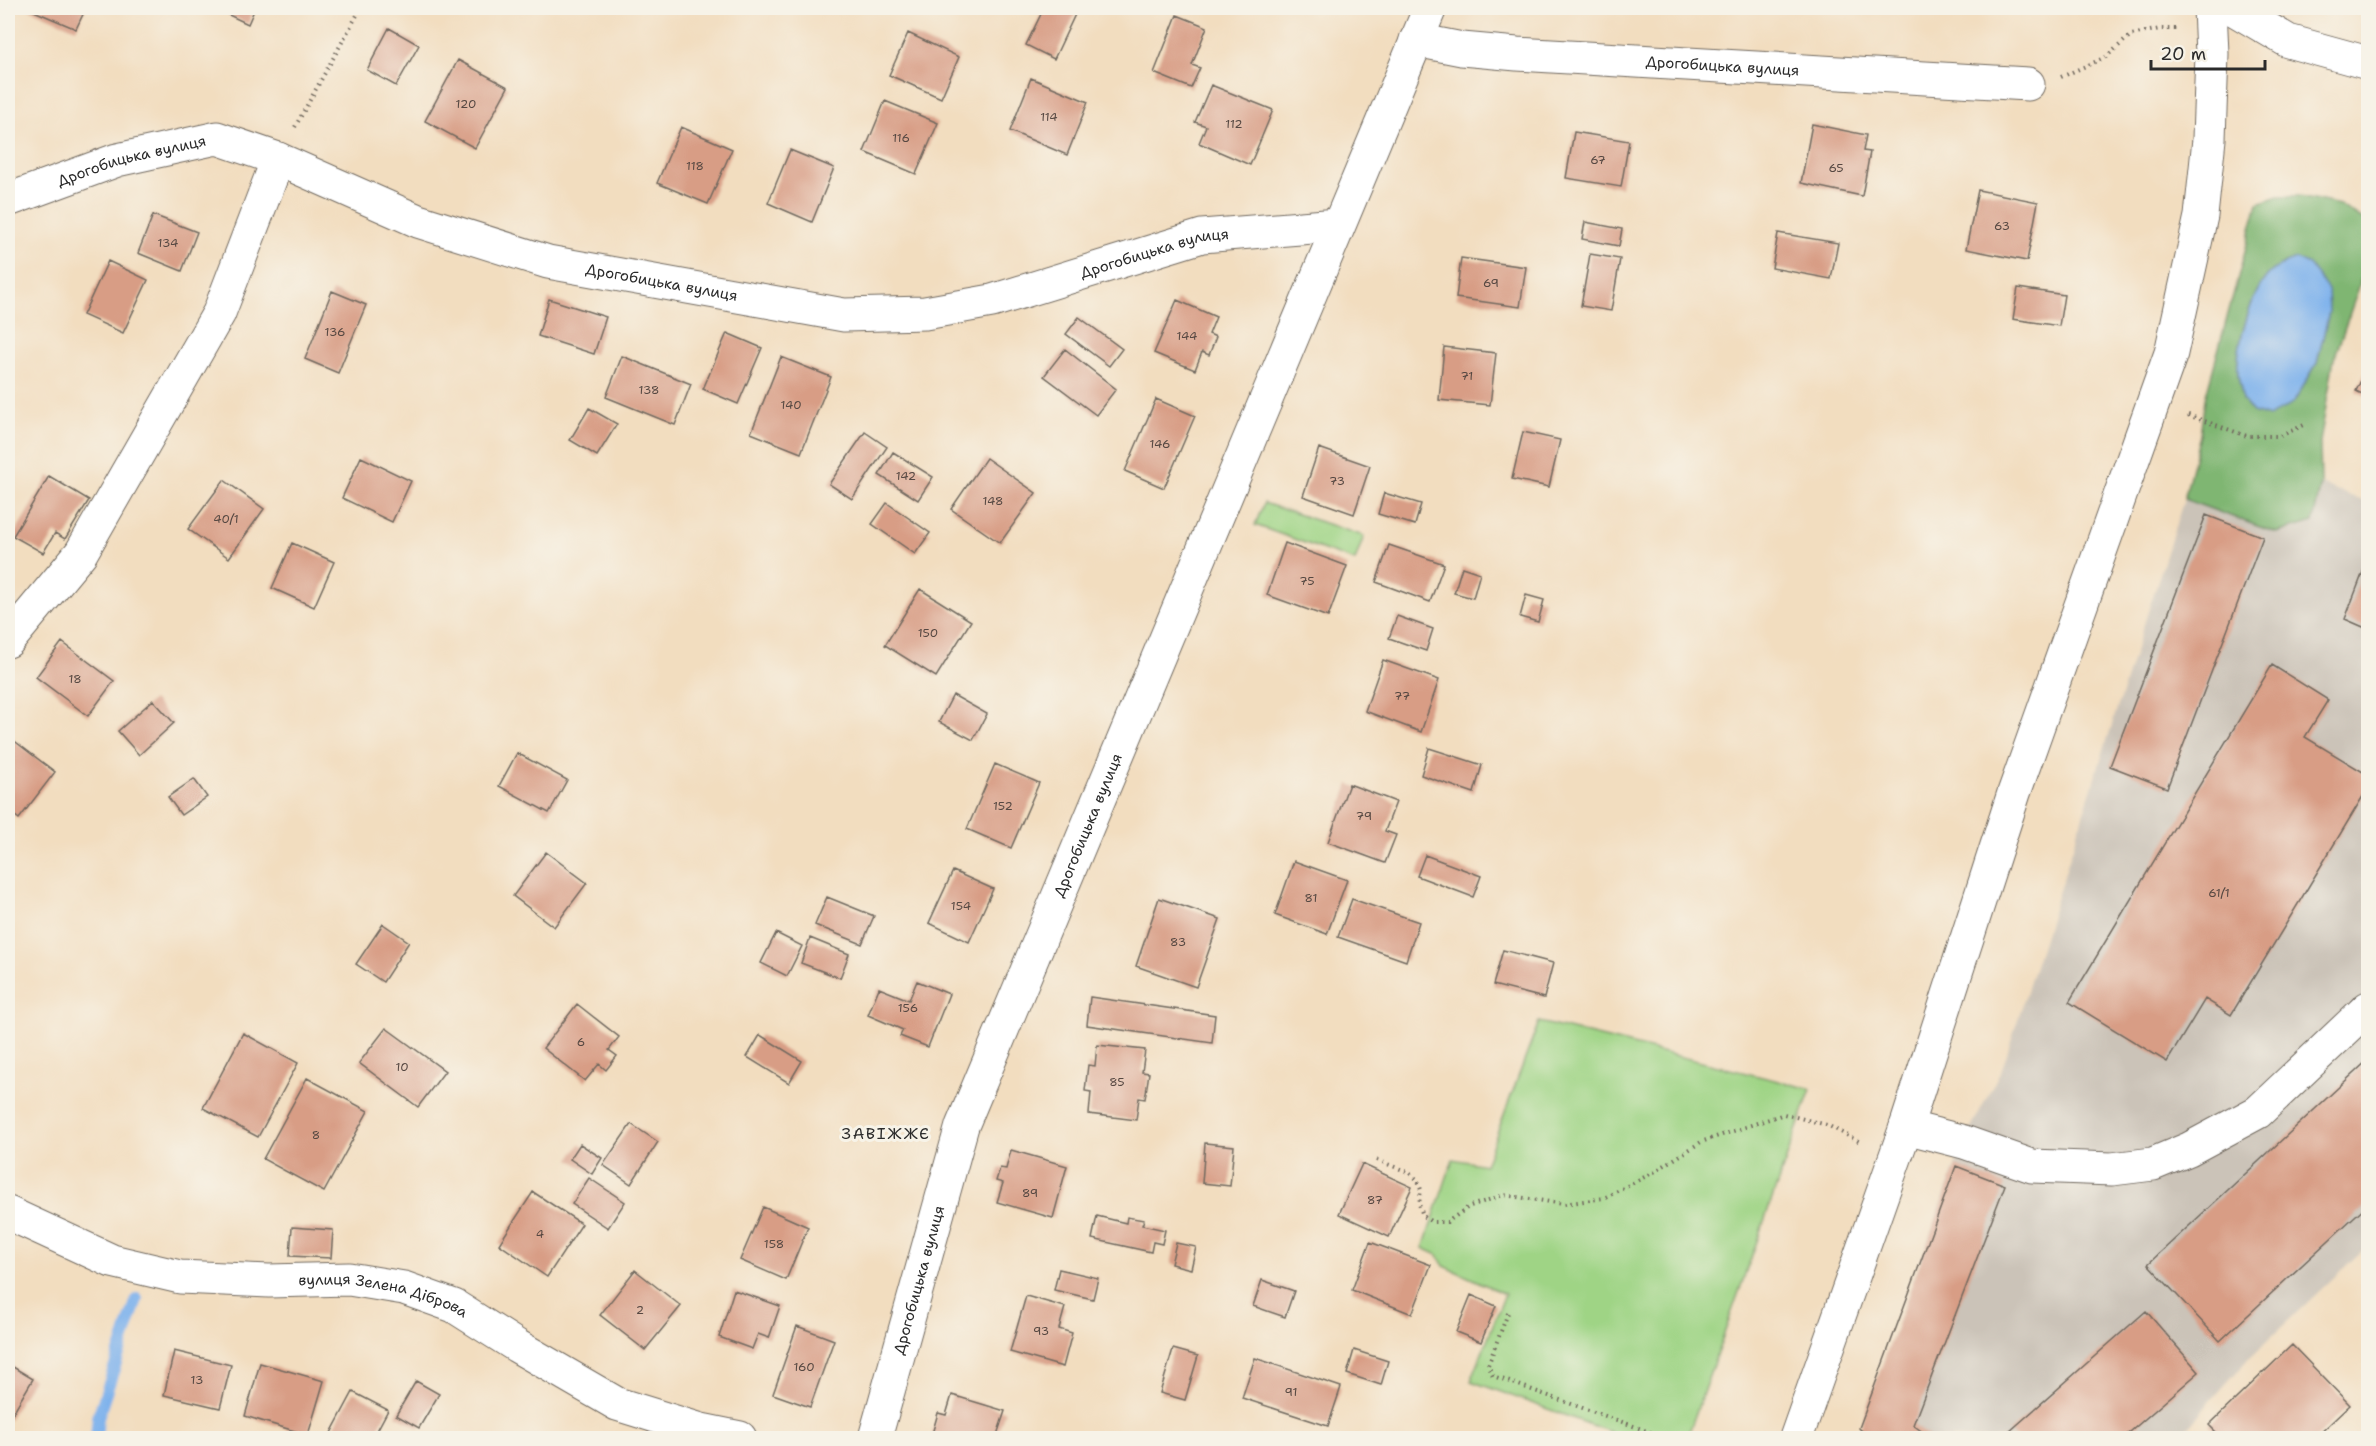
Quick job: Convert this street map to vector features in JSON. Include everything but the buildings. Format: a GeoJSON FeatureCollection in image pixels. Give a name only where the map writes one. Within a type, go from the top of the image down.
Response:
{"type":"FeatureCollection","features":[{"type":"Feature","properties":{"kind":"street","name":"Дрогобицька вулиця"},"geometry":{"type":"LineString","coordinates":[[875,1438],[962,1126],[1430,8]]}},
{"type":"Feature","properties":{"kind":"street"},"geometry":{"type":"LineString","coordinates":[[1796,1438],[1895,1160],[2014,793],[2171,354],[2201,216],[2218,15],[2288,41],[2368,63]]}},
{"type":"Feature","properties":{"kind":"street","name":"Дрогобицька вулиця"},"geometry":{"type":"LineString","coordinates":[[1416,40],[1462,49],[1517,54],[2028,84]]}},
{"type":"Feature","properties":{"kind":"street","name":"Дрогобицька вулиця"},"geometry":{"type":"LineString","coordinates":[[8,200],[117,160],[214,138],[278,159],[418,221],[548,262],[844,315],[925,313],[992,301],[1202,236],[1338,225]]}},
{"type":"Feature","properties":{"kind":"street"},"geometry":{"type":"LineString","coordinates":[[8,641],[81,553],[219,314],[278,159]]}},
{"type":"Feature","properties":{"kind":"street"},"geometry":{"type":"LineString","coordinates":[[1906,1127],[1964,1142],[2031,1166],[2112,1169],[2153,1164],[2189,1149],[2258,1112],[2368,1008]]}},
{"type":"Feature","properties":{"kind":"street","name":"вулиця Зелена Діброва"},"geometry":{"type":"LineString","coordinates":[[8,1213],[112,1261],[180,1277],[269,1281],[349,1279],[404,1288],[454,1306],[517,1346],[617,1404],[701,1430],[740,1438]]}},
{"type":"Feature","properties":{"kind":"path"},"geometry":{"type":"LineString","coordinates":[[278,159],[361,8]]}},
{"type":"Feature","properties":{"kind":"path"},"geometry":{"type":"LineString","coordinates":[[2028,84],[2065,76],[2106,57],[2131,35],[2218,15]]}},
{"type":"Feature","properties":{"kind":"path"},"geometry":{"type":"LineString","coordinates":[[2153,403],[2247,436],[2280,436],[2304,425]]}},
{"type":"Feature","properties":{"kind":"path"},"geometry":{"type":"LineString","coordinates":[[1377,1160],[1408,1172],[1418,1180],[1421,1190],[1419,1204],[1423,1216],[1432,1222],[1447,1222],[1470,1206],[1504,1195],[1564,1204],[1604,1198],[1654,1172],[1701,1142],[1784,1114],[1827,1125],[1895,1160]]}},
{"type":"Feature","properties":{"kind":"path"},"geometry":{"type":"LineString","coordinates":[[1508,1313],[1488,1365],[1493,1376],[1668,1438]]}},
{"type":"Feature","properties":{"kind":"shaded area"},"geometry":{"type":"Polygon","coordinates":[[[2200,435],[2368,503],[2368,1245],[2248,1359],[2178,1438],[1869,1438],[1859,1428],[1964,1142],[2003,1066],[2184,499],[2200,435]]]}},
{"type":"Feature","properties":{"kind":"green space"},"geometry":{"type":"Polygon","coordinates":[[[2279,196],[2300,196],[2340,205],[2368,223],[2368,250],[2359,287],[2334,359],[2320,442],[2321,483],[2313,522],[2276,533],[2184,499],[2200,435],[2205,399],[2258,203],[2279,196]],[[2284,263],[2269,274],[2256,293],[2239,349],[2238,375],[2242,400],[2294,402],[2317,363],[2329,312],[2284,263]]]}},
{"type":"Feature","properties":{"kind":"green space"},"geometry":{"type":"Polygon","coordinates":[[[1264,503],[1364,536],[1355,561],[1255,525],[1264,503]]]}},
{"type":"Feature","properties":{"kind":"green space"},"geometry":{"type":"Polygon","coordinates":[[[1539,1022],[1811,1089],[1687,1438],[1627,1438],[1471,1381],[1505,1294],[1444,1266],[1438,1255],[1423,1248],[1453,1159],[1485,1165],[1539,1022]]]}},
{"type":"Feature","properties":{"kind":"water"},"geometry":{"type":"Polygon","coordinates":[[[2296,259],[2309,265],[2328,290],[2329,312],[2317,363],[2294,402],[2269,417],[2253,412],[2242,400],[2238,376],[2239,349],[2246,321],[2262,284],[2274,270],[2296,259]]]}},
{"type":"Feature","properties":{"kind":"waterway"},"geometry":{"type":"LineString","coordinates":[[96,1438],[98,1417],[137,1299]]}},
{"type":"Feature","properties":{"kind":"district","name":"ЗАВІЖЖЄ"},"geometry":{"type":"Point","coordinates":[886,1133]}}]}
